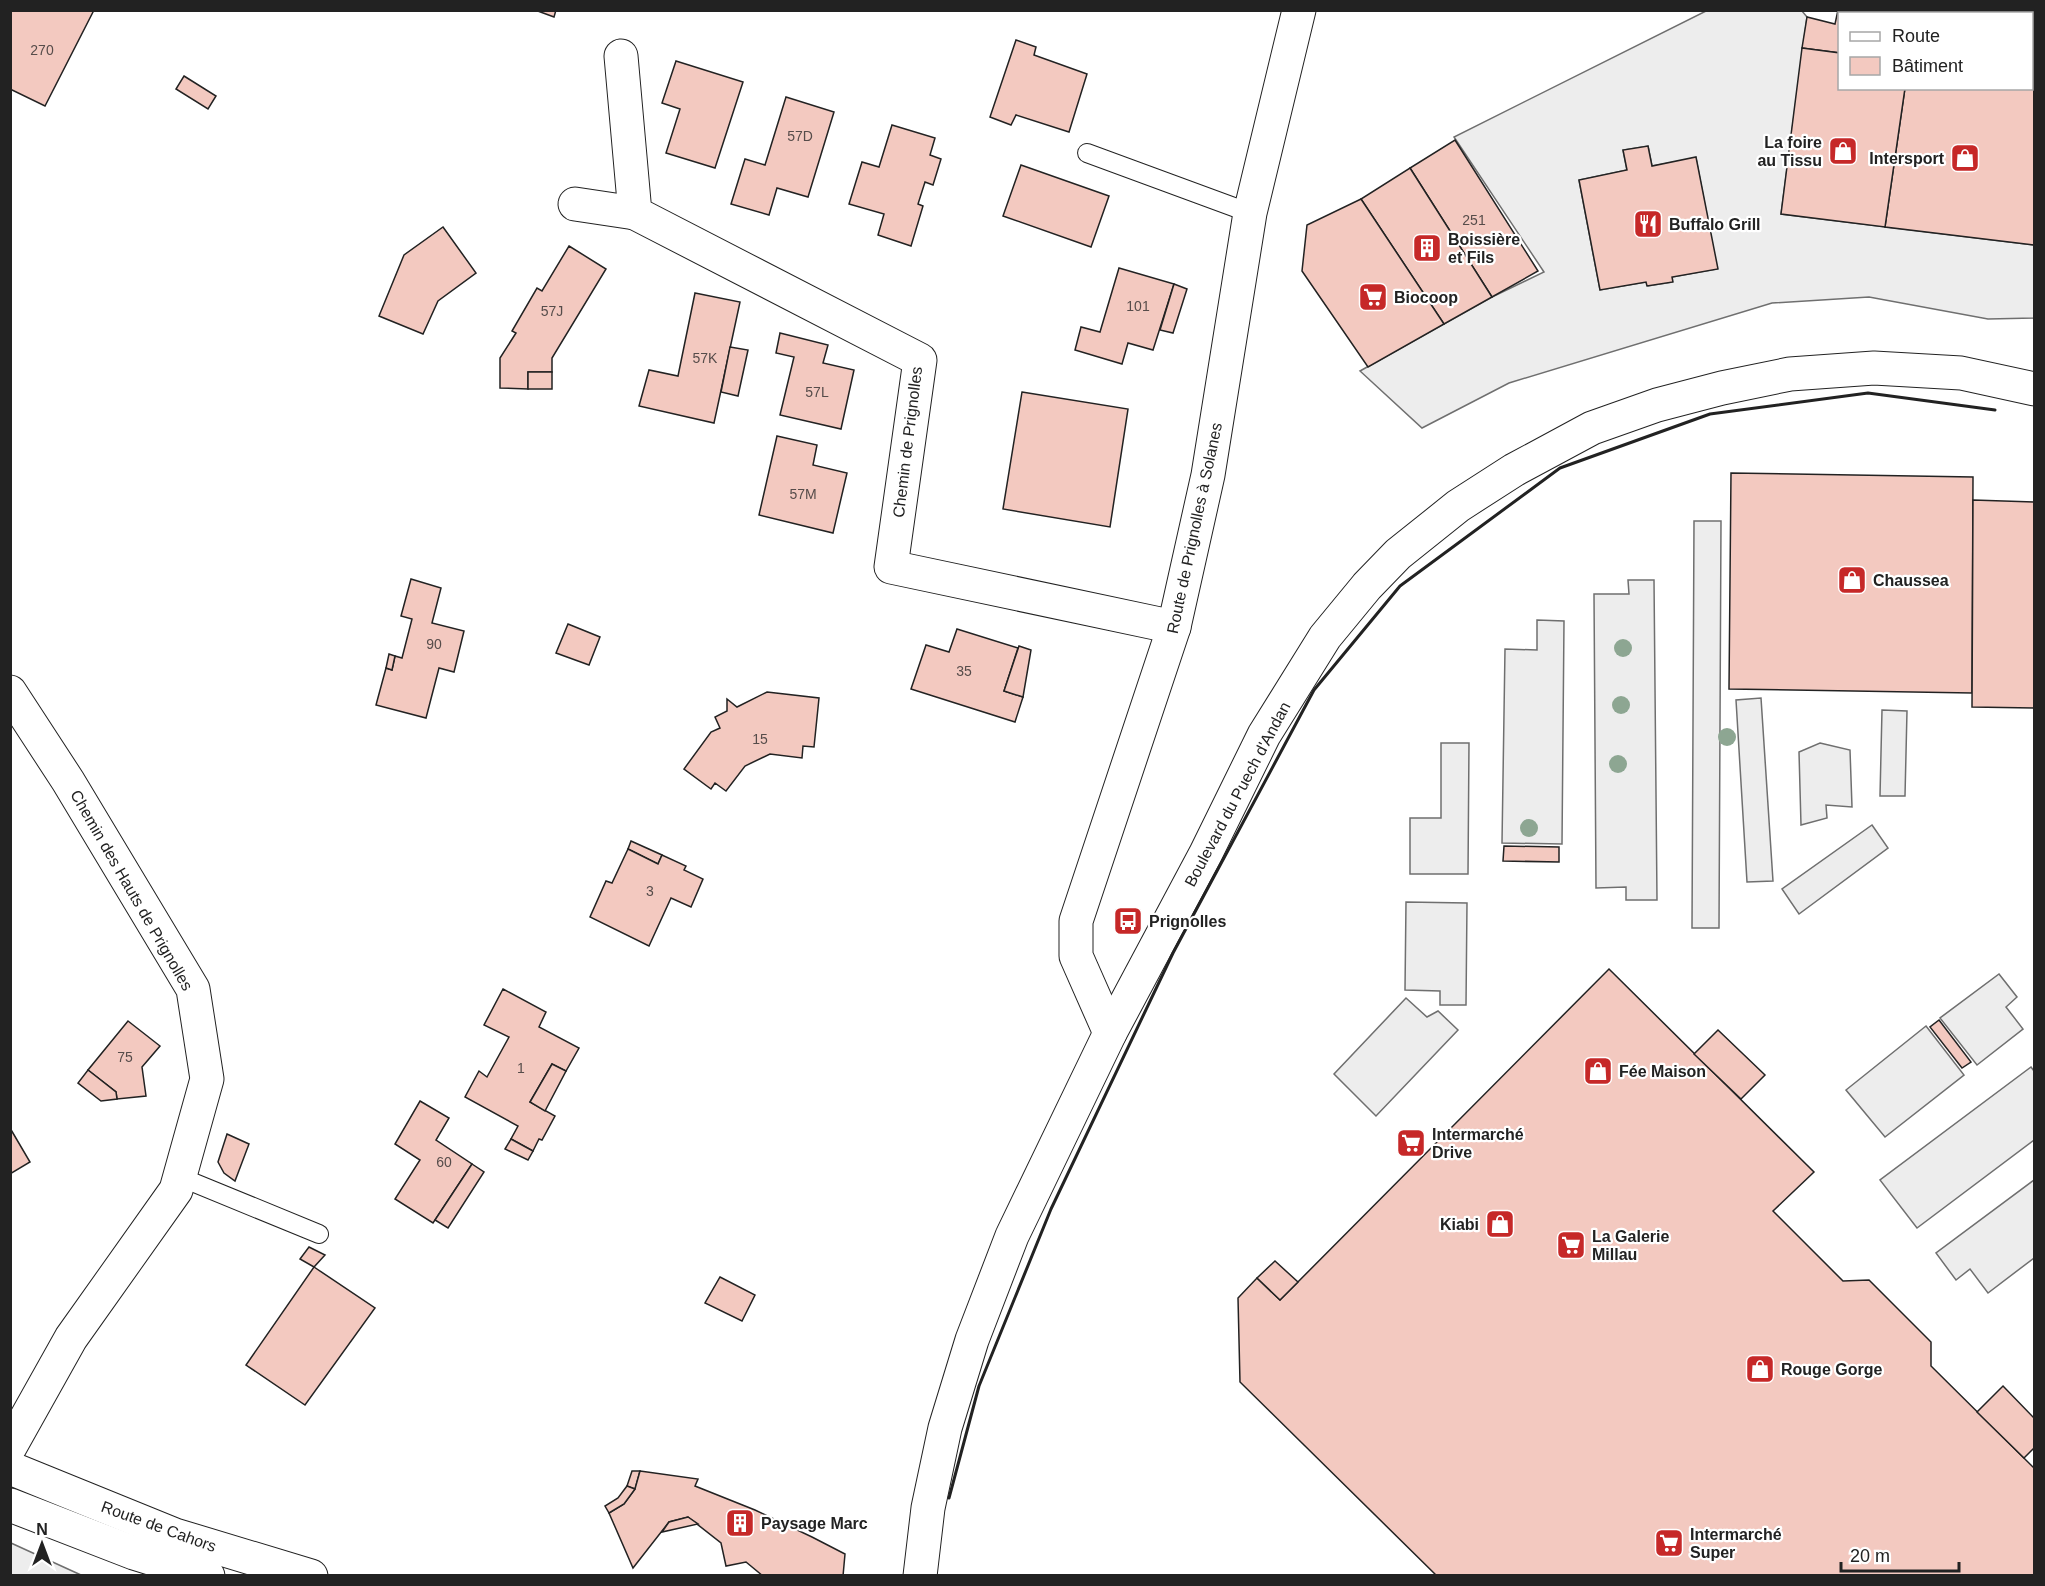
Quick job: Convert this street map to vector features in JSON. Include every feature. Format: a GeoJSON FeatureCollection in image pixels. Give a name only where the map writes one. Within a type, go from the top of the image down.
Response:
{"type":"FeatureCollection","features":[{"type":"Feature","properties":{"kind":"street","name":"Route de Prignolles à Solanes"},"geometry":{"type":"LineString","coordinates":[[1110,1033],[1076,956],[1076,921],[1174,627],[1208,475],[1250,213],[1299,10]]}},
{"type":"Feature","properties":{"kind":"street"},"geometry":{"type":"LineString","coordinates":[[575,204],[635,213],[621,56]]}},
{"type":"Feature","properties":{"kind":"street","name":"Chemin de Prignolles"},"geometry":{"type":"LineString","coordinates":[[635,213],[920,360],[891,567],[1174,627]]}},
{"type":"Feature","properties":{"kind":"street","name":"Boulevard du Puech d'Andan"},"geometry":{"type":"LineString","coordinates":[[928,1508],[945,1428],[972,1340],[1012,1236],[1110,1033],[1206,853],[1264,735],[1325,637],[1367,586],[1398,554],[1458,506],[1514,470],[1592,428],[1657,405],[1722,388],[1790,374],[1874,368],[1961,373],[2034,389]]}},
{"type":"Feature","properties":{"kind":"street","name":"Chemin des Hauts de Prignolles"},"geometry":{"type":"LineString","coordinates":[[10,692],[68,781],[193,989],[207,1078],[176,1190],[71,1338],[10,1447]]}},
{"type":"Feature","properties":{"kind":"street","name":"Route de Cahors"},"geometry":{"type":"LineString","coordinates":[[10,1468],[175,1535],[311,1575]]}},
{"type":"Feature","properties":{"kind":"street","name":"Route de Cahors"},"geometry":{"type":"LineString","coordinates":[[10,1505],[134,1553],[208,1575]]}},
{"type":"Feature","properties":{"kind":"street"},"geometry":{"type":"LineString","coordinates":[[899,1575],[928,1508]]}},
{"type":"Feature","properties":{"kind":"street"},"geometry":{"type":"LineString","coordinates":[[920,1575],[928,1508]]}},
{"type":"Feature","properties":{"kind":"lane"},"geometry":{"type":"LineString","coordinates":[[1087,153],[1250,213]]}},
{"type":"Feature","properties":{"kind":"lane"},"geometry":{"type":"LineString","coordinates":[[180,1177],[319,1234]]}},
{"type":"Feature","properties":{"kind":"shaded area"},"geometry":{"type":"Polygon","coordinates":[[[1706,11],[1802,11],[1807,17],[1781,214],[2034,245],[2034,318],[1988,319],[1869,297],[1772,303],[1509,383],[1422,428],[1360,371],[1492,297],[1544,272],[1454,137],[1706,11]],[[1648,146],[1623,150],[1627,170],[1579,180],[1600,290],[1646,282],[1648,286],[1672,282],[1672,277],[1717,269],[1696,158],[1652,166],[1648,146]]]}},
{"type":"Feature","properties":{"kind":"shaded area"},"geometry":{"type":"Polygon","coordinates":[[[1694,521],[1721,521],[1719,928],[1692,928],[1694,521]]]}},
{"type":"Feature","properties":{"kind":"shaded area"},"geometry":{"type":"Polygon","coordinates":[[[1628,580],[1654,580],[1657,900],[1626,900],[1626,887],[1596,888],[1594,594],[1629,594],[1628,580]]]}},
{"type":"Feature","properties":{"kind":"shaded area"},"geometry":{"type":"Polygon","coordinates":[[[1537,620],[1564,621],[1562,844],[1502,843],[1505,649],[1537,650],[1537,620]]]}},
{"type":"Feature","properties":{"kind":"shaded area"},"geometry":{"type":"Polygon","coordinates":[[[1761,698],[1773,881],[1747,882],[1736,700],[1761,698]]]}},
{"type":"Feature","properties":{"kind":"shaded area"},"geometry":{"type":"Polygon","coordinates":[[[1882,710],[1907,711],[1905,796],[1880,796],[1882,710]]]}},
{"type":"Feature","properties":{"kind":"shaded area"},"geometry":{"type":"Polygon","coordinates":[[[1441,743],[1469,743],[1468,874],[1410,874],[1410,818],[1441,818],[1441,743]]]}},
{"type":"Feature","properties":{"kind":"shaded area"},"geometry":{"type":"Polygon","coordinates":[[[1820,743],[1850,750],[1852,807],[1826,805],[1827,818],[1801,825],[1799,752],[1820,743]]]}},
{"type":"Feature","properties":{"kind":"shaded area"},"geometry":{"type":"Polygon","coordinates":[[[1872,825],[1888,848],[1799,914],[1782,889],[1872,825]]]}},
{"type":"Feature","properties":{"kind":"shaded area"},"geometry":{"type":"Polygon","coordinates":[[[1406,902],[1467,903],[1466,1005],[1440,1005],[1440,991],[1405,990],[1406,902]]]}},
{"type":"Feature","properties":{"kind":"shaded area"},"geometry":{"type":"Polygon","coordinates":[[[1999,974],[2017,997],[2006,1007],[2023,1029],[1977,1065],[1940,1018],[1999,974]]]}},
{"type":"Feature","properties":{"kind":"shaded area"},"geometry":{"type":"Polygon","coordinates":[[[1406,998],[1427,1017],[1438,1011],[1458,1030],[1376,1116],[1334,1074],[1406,998]]]}},
{"type":"Feature","properties":{"kind":"shaded area"},"geometry":{"type":"Polygon","coordinates":[[[1926,1026],[1964,1075],[1885,1137],[1846,1090],[1926,1026]]]}},
{"type":"Feature","properties":{"kind":"shaded area"},"geometry":{"type":"Polygon","coordinates":[[[2031,1067],[2034,1071],[2034,1140],[1917,1228],[1880,1180],[2031,1067]]]}},
{"type":"Feature","properties":{"kind":"shaded area"},"geometry":{"type":"Polygon","coordinates":[[[2034,1180],[2034,1258],[1988,1293],[1970,1269],[1956,1280],[1936,1253],[2034,1180]]]}},
{"type":"Feature","properties":{"kind":"shaded area"},"geometry":{"type":"Polygon","coordinates":[[[11,1543],[81,1575],[11,1575],[11,1543]]]}},
{"type":"Feature","properties":{"kind":"building"},"geometry":{"type":"Polygon","coordinates":[[[10,10],[94,10],[45,106],[10,89],[10,10]]]}},
{"type":"Feature","properties":{"kind":"building"},"geometry":{"type":"Polygon","coordinates":[[[535,10],[556,10],[554,17],[535,10]]]}},
{"type":"Feature","properties":{"kind":"building","name":"Intersport"},"geometry":{"type":"Polygon","coordinates":[[[1838,10],[2034,10],[2034,245],[1885,227],[1905,90],[2033,90],[2033,12],[1838,12],[1838,53],[1802,48],[1807,17],[1835,24],[1838,10]]]}},
{"type":"Feature","properties":{"kind":"building"},"geometry":{"type":"Polygon","coordinates":[[[1016,40],[1036,47],[1034,55],[1087,74],[1069,132],[1016,115],[1011,125],[990,117],[1016,40]]]}},
{"type":"Feature","properties":{"kind":"building","name":"La foire au Tissu"},"geometry":{"type":"Polygon","coordinates":[[[1802,48],[1838,53],[1838,90],[1905,90],[1885,227],[1781,214],[1802,48]]]}},
{"type":"Feature","properties":{"kind":"building"},"geometry":{"type":"Polygon","coordinates":[[[676,61],[743,82],[715,168],[666,153],[680,109],[662,103],[676,61]]]}},
{"type":"Feature","properties":{"kind":"building"},"geometry":{"type":"Polygon","coordinates":[[[184,76],[216,96],[208,109],[176,89],[184,76]]]}},
{"type":"Feature","properties":{"kind":"building"},"geometry":{"type":"Polygon","coordinates":[[[786,97],[834,112],[808,197],[777,188],[769,215],[731,204],[745,159],[765,165],[786,97]]]}},
{"type":"Feature","properties":{"kind":"building"},"geometry":{"type":"Polygon","coordinates":[[[892,125],[935,138],[930,155],[941,159],[933,185],[925,182],[918,204],[923,206],[911,246],[878,235],[884,214],[849,204],[862,162],[879,167],[892,125]]]}},
{"type":"Feature","properties":{"kind":"building"},"geometry":{"type":"Polygon","coordinates":[[[1455,140],[1538,271],[1492,297],[1410,168],[1455,140]]]}},
{"type":"Feature","properties":{"kind":"building","name":"Buffalo Grill"},"geometry":{"type":"Polygon","coordinates":[[[1648,146],[1652,166],[1696,157],[1718,269],[1672,277],[1673,282],[1647,286],[1646,282],[1600,290],[1579,180],[1627,170],[1623,150],[1648,146]]]}},
{"type":"Feature","properties":{"kind":"building"},"geometry":{"type":"Polygon","coordinates":[[[1021,165],[1109,196],[1091,247],[1003,216],[1021,165]]]}},
{"type":"Feature","properties":{"kind":"building","name":"Boissière et Fils"},"geometry":{"type":"Polygon","coordinates":[[[1410,168],[1492,297],[1444,324],[1361,199],[1410,168]]]}},
{"type":"Feature","properties":{"kind":"building","name":"Biocoop"},"geometry":{"type":"Polygon","coordinates":[[[1361,199],[1444,324],[1368,367],[1302,271],[1307,225],[1361,199]]]}},
{"type":"Feature","properties":{"kind":"building"},"geometry":{"type":"Polygon","coordinates":[[[443,227],[476,273],[438,301],[423,334],[379,316],[404,255],[443,227]]]}},
{"type":"Feature","properties":{"kind":"building"},"geometry":{"type":"Polygon","coordinates":[[[569,246],[606,269],[552,358],[552,372],[528,372],[528,389],[500,388],[500,358],[516,333],[512,331],[537,288],[542,291],[569,246]]]}},
{"type":"Feature","properties":{"kind":"building"},"geometry":{"type":"Polygon","coordinates":[[[1119,268],[1174,284],[1153,350],[1128,343],[1122,364],[1075,350],[1081,327],[1100,332],[1119,268]]]}},
{"type":"Feature","properties":{"kind":"building"},"geometry":{"type":"Polygon","coordinates":[[[1174,284],[1187,289],[1173,333],[1160,330],[1174,284]]]}},
{"type":"Feature","properties":{"kind":"building"},"geometry":{"type":"Polygon","coordinates":[[[695,293],[740,302],[714,423],[639,406],[649,370],[678,376],[695,293]]]}},
{"type":"Feature","properties":{"kind":"building"},"geometry":{"type":"Polygon","coordinates":[[[780,333],[828,345],[823,363],[854,370],[841,429],[780,415],[794,357],[776,353],[780,333]]]}},
{"type":"Feature","properties":{"kind":"building"},"geometry":{"type":"Polygon","coordinates":[[[730,347],[748,350],[738,396],[721,392],[730,347]]]}},
{"type":"Feature","properties":{"kind":"building"},"geometry":{"type":"Polygon","coordinates":[[[528,372],[552,372],[552,389],[528,389],[528,372]]]}},
{"type":"Feature","properties":{"kind":"building"},"geometry":{"type":"Polygon","coordinates":[[[1022,392],[1128,409],[1110,527],[1003,509],[1022,392]]]}},
{"type":"Feature","properties":{"kind":"building"},"geometry":{"type":"Polygon","coordinates":[[[777,436],[817,445],[813,465],[847,473],[833,533],[759,515],[777,436]]]}},
{"type":"Feature","properties":{"kind":"building","name":"Chaussea"},"geometry":{"type":"Polygon","coordinates":[[[1731,473],[1973,477],[1972,693],[1729,689],[1731,473]]]}},
{"type":"Feature","properties":{"kind":"building"},"geometry":{"type":"Polygon","coordinates":[[[1973,500],[2034,502],[2034,708],[1972,707],[1973,500]]]}},
{"type":"Feature","properties":{"kind":"building"},"geometry":{"type":"Polygon","coordinates":[[[411,579],[441,588],[432,623],[464,631],[454,672],[439,668],[426,718],[376,705],[386,668],[392,670],[395,656],[402,658],[412,619],[401,616],[411,579]]]}},
{"type":"Feature","properties":{"kind":"building"},"geometry":{"type":"Polygon","coordinates":[[[568,624],[600,637],[589,665],[556,653],[568,624]]]}},
{"type":"Feature","properties":{"kind":"building"},"geometry":{"type":"Polygon","coordinates":[[[957,629],[1018,648],[1004,691],[1023,697],[1015,722],[911,689],[926,645],[949,652],[957,629]]]}},
{"type":"Feature","properties":{"kind":"building"},"geometry":{"type":"Polygon","coordinates":[[[1019,646],[1031,650],[1023,697],[1004,691],[1019,646]]]}},
{"type":"Feature","properties":{"kind":"building"},"geometry":{"type":"Polygon","coordinates":[[[389,654],[395,656],[392,670],[386,668],[389,654]]]}},
{"type":"Feature","properties":{"kind":"building"},"geometry":{"type":"Polygon","coordinates":[[[767,692],[819,698],[814,747],[803,746],[802,758],[770,754],[745,766],[726,791],[715,783],[711,789],[684,769],[711,732],[720,728],[715,717],[727,711],[727,699],[737,707],[767,692]]]}},
{"type":"Feature","properties":{"kind":"building"},"geometry":{"type":"Polygon","coordinates":[[[631,841],[662,855],[658,864],[628,849],[631,841]]]}},
{"type":"Feature","properties":{"kind":"building"},"geometry":{"type":"Polygon","coordinates":[[[1504,846],[1559,847],[1559,862],[1503,861],[1504,846]]]}},
{"type":"Feature","properties":{"kind":"building"},"geometry":{"type":"Polygon","coordinates":[[[628,849],[658,864],[662,855],[686,866],[684,870],[703,879],[691,907],[671,898],[649,946],[590,917],[606,881],[612,883],[628,849]]]}},
{"type":"Feature","properties":{"kind":"building","name":"La Galerie Millau"},"geometry":{"type":"Polygon","coordinates":[[[1609,969],[1814,1172],[1773,1211],[1843,1281],[1869,1280],[1931,1342],[1931,1366],[2034,1468],[2034,1576],[1437,1576],[1240,1382],[1238,1298],[1257,1278],[1280,1300],[1609,969]]]}},
{"type":"Feature","properties":{"kind":"building"},"geometry":{"type":"Polygon","coordinates":[[[503,989],[546,1012],[539,1027],[579,1048],[566,1071],[552,1064],[530,1102],[555,1116],[533,1151],[511,1139],[518,1126],[465,1097],[479,1071],[487,1077],[509,1037],[484,1025],[503,989]]]}},
{"type":"Feature","properties":{"kind":"building"},"geometry":{"type":"Polygon","coordinates":[[[1939,1020],[1971,1062],[1962,1068],[1930,1027],[1939,1020]]]}},
{"type":"Feature","properties":{"kind":"building"},"geometry":{"type":"Polygon","coordinates":[[[128,1021],[160,1046],[142,1067],[146,1096],[117,1099],[116,1092],[88,1070],[128,1021]]]}},
{"type":"Feature","properties":{"kind":"building"},"geometry":{"type":"Polygon","coordinates":[[[1718,1030],[1765,1075],[1741,1099],[1694,1054],[1718,1030]]]}},
{"type":"Feature","properties":{"kind":"building"},"geometry":{"type":"Polygon","coordinates":[[[552,1064],[566,1071],[545,1111],[530,1102],[552,1064]]]}},
{"type":"Feature","properties":{"kind":"building"},"geometry":{"type":"Polygon","coordinates":[[[88,1070],[116,1092],[117,1099],[101,1101],[78,1083],[88,1070]]]}},
{"type":"Feature","properties":{"kind":"building"},"geometry":{"type":"Polygon","coordinates":[[[420,1101],[449,1118],[436,1140],[472,1164],[433,1223],[395,1199],[420,1160],[395,1144],[420,1101]]]}},
{"type":"Feature","properties":{"kind":"building"},"geometry":{"type":"Polygon","coordinates":[[[10,1128],[30,1162],[10,1174],[10,1128]]]}},
{"type":"Feature","properties":{"kind":"building"},"geometry":{"type":"Polygon","coordinates":[[[227,1134],[249,1144],[235,1181],[224,1173],[218,1162],[227,1134]]]}},
{"type":"Feature","properties":{"kind":"building"},"geometry":{"type":"Polygon","coordinates":[[[511,1139],[533,1151],[528,1160],[505,1149],[511,1139]]]}},
{"type":"Feature","properties":{"kind":"building"},"geometry":{"type":"Polygon","coordinates":[[[472,1164],[484,1172],[448,1228],[435,1220],[472,1164]]]}},
{"type":"Feature","properties":{"kind":"building"},"geometry":{"type":"Polygon","coordinates":[[[309,1247],[325,1255],[314,1267],[300,1259],[309,1247]]]}},
{"type":"Feature","properties":{"kind":"building"},"geometry":{"type":"Polygon","coordinates":[[[1275,1261],[1298,1282],[1280,1300],[1257,1278],[1275,1261]]]}},
{"type":"Feature","properties":{"kind":"building"},"geometry":{"type":"Polygon","coordinates":[[[314,1267],[375,1308],[305,1405],[246,1365],[314,1267]]]}},
{"type":"Feature","properties":{"kind":"building"},"geometry":{"type":"Polygon","coordinates":[[[720,1277],[755,1295],[742,1321],[705,1303],[720,1277]]]}},
{"type":"Feature","properties":{"kind":"building"},"geometry":{"type":"Polygon","coordinates":[[[2003,1386],[2034,1418],[2034,1448],[2024,1458],[1977,1412],[2003,1386]]]}},
{"type":"Feature","properties":{"kind":"building"},"geometry":{"type":"Polygon","coordinates":[[[632,1471],[640,1471],[635,1489],[627,1486],[632,1471]]]}},
{"type":"Feature","properties":{"kind":"building","name":"Paysage Marc"},"geometry":{"type":"Polygon","coordinates":[[[640,1471],[698,1479],[695,1486],[755,1510],[845,1554],[843,1576],[763,1576],[746,1562],[726,1566],[721,1543],[688,1517],[669,1522],[633,1568],[609,1513],[624,1504],[635,1489],[640,1471]]]}},
{"type":"Feature","properties":{"kind":"building"},"geometry":{"type":"Polygon","coordinates":[[[627,1486],[635,1489],[624,1504],[609,1513],[605,1506],[618,1498],[627,1486]]]}},
{"type":"Feature","properties":{"kind":"building"},"geometry":{"type":"Polygon","coordinates":[[[688,1517],[698,1524],[662,1532],[669,1522],[688,1517]]]}},
{"type":"Feature","properties":{"kind":"wall"},"geometry":{"type":"LineString","coordinates":[[949,1498],[979,1386],[1051,1209],[1173,953],[1314,690],[1400,586],[1560,468],[1710,414],[1868,393],[1995,410]]}},
{"type":"Feature","properties":{"kind":"place","name":"La foire au Tissu"},"geometry":{"type":"Point","coordinates":[1843,151]}},
{"type":"Feature","properties":{"kind":"place","name":"Intersport"},"geometry":{"type":"Point","coordinates":[1965,158]}},
{"type":"Feature","properties":{"kind":"place","name":"Buffalo Grill"},"geometry":{"type":"Point","coordinates":[1648,224]}},
{"type":"Feature","properties":{"kind":"place","name":"Boissière et Fils"},"geometry":{"type":"Point","coordinates":[1427,248]}},
{"type":"Feature","properties":{"kind":"place","name":"Biocoop"},"geometry":{"type":"Point","coordinates":[1373,297]}},
{"type":"Feature","properties":{"kind":"place","name":"Chaussea"},"geometry":{"type":"Point","coordinates":[1852,580]}},
{"type":"Feature","properties":{"kind":"place","name":"Prignolles"},"geometry":{"type":"Point","coordinates":[1128,921]}},
{"type":"Feature","properties":{"kind":"place","name":"Fée Maison"},"geometry":{"type":"Point","coordinates":[1598,1071]}},
{"type":"Feature","properties":{"kind":"place","name":"Intermarché Drive"},"geometry":{"type":"Point","coordinates":[1411,1143]}},
{"type":"Feature","properties":{"kind":"place","name":"Kiabi"},"geometry":{"type":"Point","coordinates":[1500,1224]}},
{"type":"Feature","properties":{"kind":"place","name":"La Galerie Millau"},"geometry":{"type":"Point","coordinates":[1571,1245]}},
{"type":"Feature","properties":{"kind":"place","name":"Rouge Gorge"},"geometry":{"type":"Point","coordinates":[1760,1369]}},
{"type":"Feature","properties":{"kind":"place","name":"Paysage Marc"},"geometry":{"type":"Point","coordinates":[740,1523]}},
{"type":"Feature","properties":{"kind":"place","name":"Intermarché Super"},"geometry":{"type":"Point","coordinates":[1669,1543]}}]}
